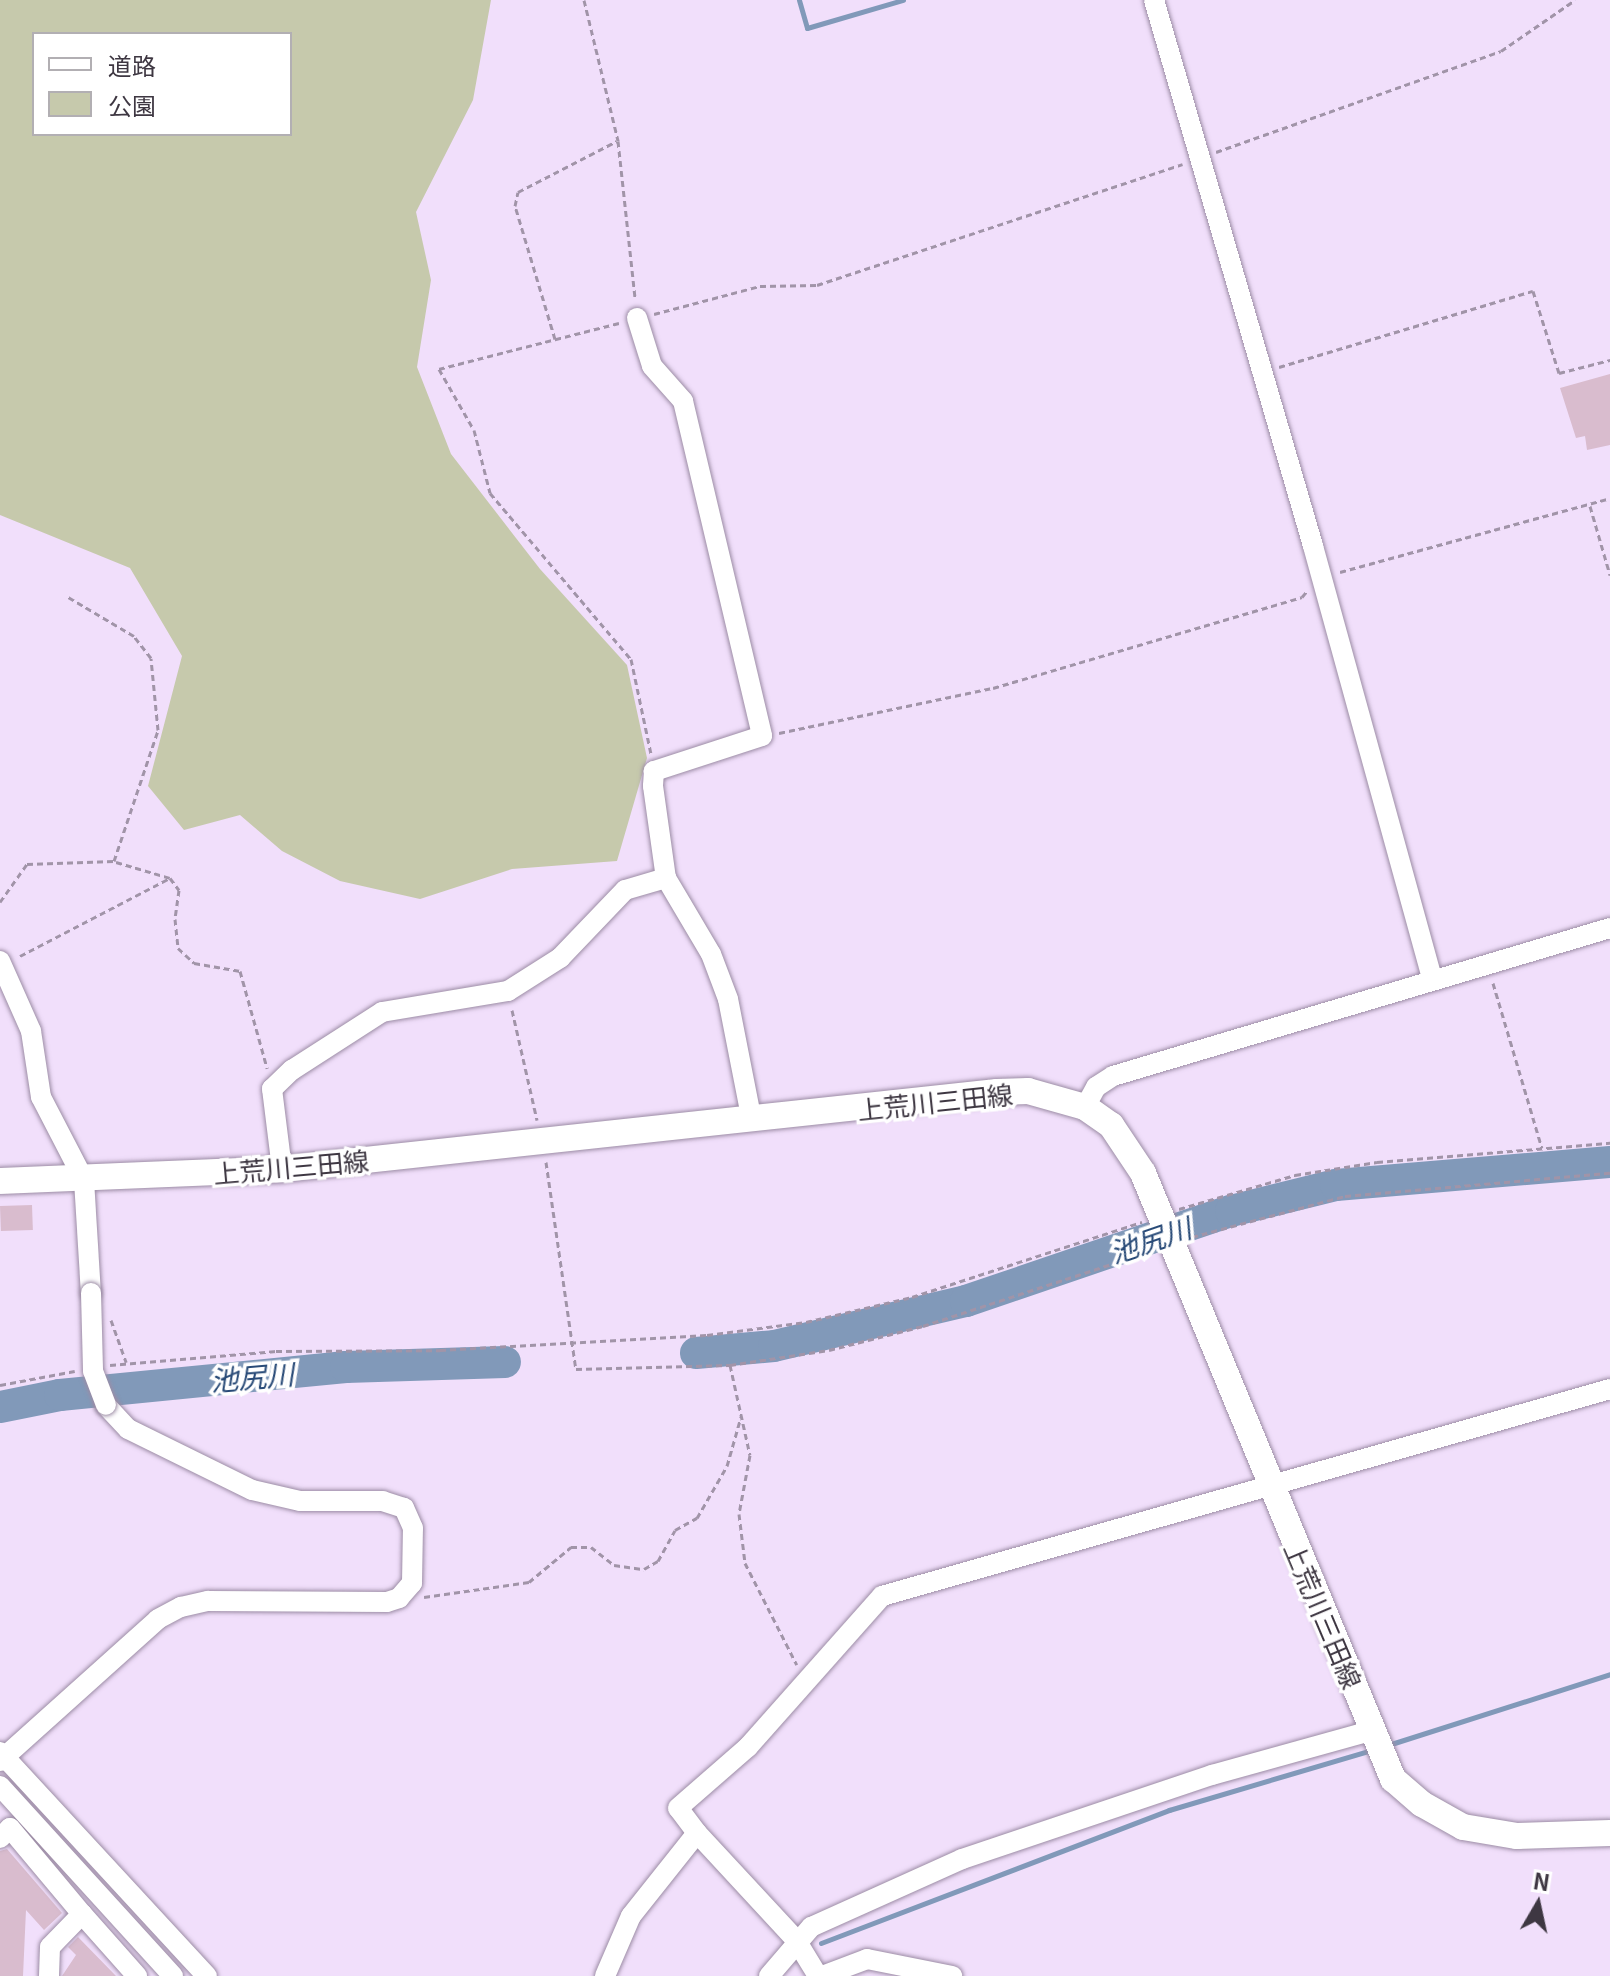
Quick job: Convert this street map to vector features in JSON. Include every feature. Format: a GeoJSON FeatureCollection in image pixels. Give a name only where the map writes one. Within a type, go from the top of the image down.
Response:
{"type":"FeatureCollection","features":[{"type":"Feature","properties":{"kind":"main road","name":"上荒川三田線"},"geometry":{"type":"LineString","coordinates":[[0,1181],[84,1180],[282,1169],[752,1121],[997,1092],[1028,1091],[1085,1107],[1111,1125],[1131,1149],[1393,1779],[1422,1804],[1463,1827],[1517,1836],[1610,1833]]}},
{"type":"Feature","properties":{"kind":"street"},"geometry":{"type":"LineString","coordinates":[[1154,0],[1263,371],[1432,978]]}},
{"type":"Feature","properties":{"kind":"street"},"geometry":{"type":"LineString","coordinates":[[637,318],[652,366],[683,401],[762,736],[654,771],[666,878],[711,954],[728,999],[752,1121]]}},
{"type":"Feature","properties":{"kind":"street"},"geometry":{"type":"LineString","coordinates":[[282,1169],[272,1089],[292,1070],[382,1012],[508,991],[560,958],[625,890],[666,878]]}},
{"type":"Feature","properties":{"kind":"street"},"geometry":{"type":"LineString","coordinates":[[1085,1107],[1096,1087],[1113,1076],[1432,978],[1610,928]]}},
{"type":"Feature","properties":{"kind":"street"},"geometry":{"type":"LineString","coordinates":[[1,963],[31,1031],[41,1097],[84,1180],[93,1371],[106,1405],[128,1429],[252,1490],[300,1501],[383,1501],[404,1508],[413,1528],[412,1583],[399,1598],[208,1601],[181,1607],[158,1619],[2,1757],[207,1976]]}},
{"type":"Feature","properties":{"kind":"street"},"geometry":{"type":"LineString","coordinates":[[952,1976],[867,1959],[820,1976],[796,1940],[697,1833],[678,1808],[748,1747],[805,1679],[882,1596],[1271,1490],[1490,1419],[1610,1389]]}},
{"type":"Feature","properties":{"kind":"street"},"geometry":{"type":"LineString","coordinates":[[769,1976],[796,1940],[811,1927],[962,1859],[1212,1775],[1371,1731]]}},
{"type":"Feature","properties":{"kind":"street"},"geometry":{"type":"LineString","coordinates":[[0,1786],[173,1976]]}},
{"type":"Feature","properties":{"kind":"street"},"geometry":{"type":"LineString","coordinates":[[0,1838],[10,1828],[137,1976]]}},
{"type":"Feature","properties":{"kind":"street"},"geometry":{"type":"LineString","coordinates":[[605,1976],[631,1916],[697,1833]]}},
{"type":"Feature","properties":{"kind":"street"},"geometry":{"type":"LineString","coordinates":[[49,1976],[50,1947],[82,1914]]}},
{"type":"Feature","properties":{"kind":"path"},"geometry":{"type":"LineString","coordinates":[[584,0],[618,141],[637,318]]}},
{"type":"Feature","properties":{"kind":"path"},"geometry":{"type":"LineString","coordinates":[[654,771],[631,659],[490,493],[474,430],[439,369],[760,286],[817,285],[1037,216],[1501,51],[1575,0]]}},
{"type":"Feature","properties":{"kind":"path"},"geometry":{"type":"LineString","coordinates":[[555,339],[515,206],[518,192],[618,141]]}},
{"type":"Feature","properties":{"kind":"path"},"geometry":{"type":"LineString","coordinates":[[1263,371],[1533,291],[1559,373],[1610,360]]}},
{"type":"Feature","properties":{"kind":"path"},"geometry":{"type":"LineString","coordinates":[[762,736],[993,688],[1302,597],[1319,578],[1590,506],[1610,498]]}},
{"type":"Feature","properties":{"kind":"path"},"geometry":{"type":"LineString","coordinates":[[1590,506],[1610,575]]}},
{"type":"Feature","properties":{"kind":"path"},"geometry":{"type":"LineString","coordinates":[[68,597],[134,636],[151,658],[158,730],[114,861]]}},
{"type":"Feature","properties":{"kind":"path"},"geometry":{"type":"LineString","coordinates":[[0,902],[27,864],[114,861],[170,878],[179,890],[178,948],[194,963],[240,971],[272,1089]]}},
{"type":"Feature","properties":{"kind":"path"},"geometry":{"type":"LineString","coordinates":[[1,963],[170,878]]}},
{"type":"Feature","properties":{"kind":"path"},"geometry":{"type":"LineString","coordinates":[[1488,962],[1542,1148]]}},
{"type":"Feature","properties":{"kind":"path"},"geometry":{"type":"LineString","coordinates":[[508,991],[543,1140],[569,1343],[576,1369],[730,1365],[750,1455],[739,1514],[745,1563],[805,1679]]}},
{"type":"Feature","properties":{"kind":"path"},"geometry":{"type":"LineString","coordinates":[[98,1367],[276,1351],[569,1343],[707,1335],[806,1322],[912,1297],[1159,1215],[1295,1175],[1420,1157],[1610,1143]]}},
{"type":"Feature","properties":{"kind":"path"},"geometry":{"type":"LineString","coordinates":[[0,1385],[84,1370]]}},
{"type":"Feature","properties":{"kind":"path"},"geometry":{"type":"LineString","coordinates":[[399,1598],[476,1593],[529,1582],[571,1547],[591,1547],[614,1565],[644,1569],[658,1561],[675,1530],[697,1518],[727,1466],[742,1413]]}},
{"type":"Feature","properties":{"kind":"green space"},"geometry":{"type":"Polygon","coordinates":[[[0,0],[491,0],[473,100],[416,212],[431,280],[417,367],[451,454],[540,569],[627,665],[647,758],[617,861],[512,869],[420,899],[340,881],[282,851],[240,815],[184,830],[148,786],[182,656],[130,568],[0,515],[0,0]]]}},
{"type":"Feature","properties":{"kind":"building"},"geometry":{"type":"Polygon","coordinates":[[[1610,374],[1610,445],[1587,450],[1585,436],[1576,438],[1560,388],[1610,374]]]}},
{"type":"Feature","properties":{"kind":"building"},"geometry":{"type":"Polygon","coordinates":[[[32,1205],[33,1230],[1,1231],[0,1206],[32,1205]]]}},
{"type":"Feature","properties":{"kind":"building"},"geometry":{"type":"Polygon","coordinates":[[[7,1849],[62,1913],[44,1930],[26,1910],[23,1976],[0,1976],[0,1851],[7,1849]]]}},
{"type":"Feature","properties":{"kind":"building"},"geometry":{"type":"Polygon","coordinates":[[[78,1937],[116,1976],[62,1976],[76,1955],[68,1947],[78,1937]]]}},
{"type":"Feature","properties":{"kind":"waterway"},"geometry":{"type":"LineString","coordinates":[[799,0],[807,28],[903,0]]}},
{"type":"Feature","properties":{"kind":"waterway","name":"池尻川"},"geometry":{"type":"LineString","coordinates":[[696,1353],[774,1346],[966,1301],[1231,1211],[1336,1185],[1610,1162]]}},
{"type":"Feature","properties":{"kind":"waterway","name":"池尻川"},"geometry":{"type":"LineString","coordinates":[[0,1407],[60,1395],[346,1367],[505,1362]]}},
{"type":"Feature","properties":{"kind":"waterway"},"geometry":{"type":"LineString","coordinates":[[1388,1745],[1610,1674]]}},
{"type":"Feature","properties":{"kind":"waterway"},"geometry":{"type":"LineString","coordinates":[[821,1943],[1169,1810],[1371,1750]]}}]}
